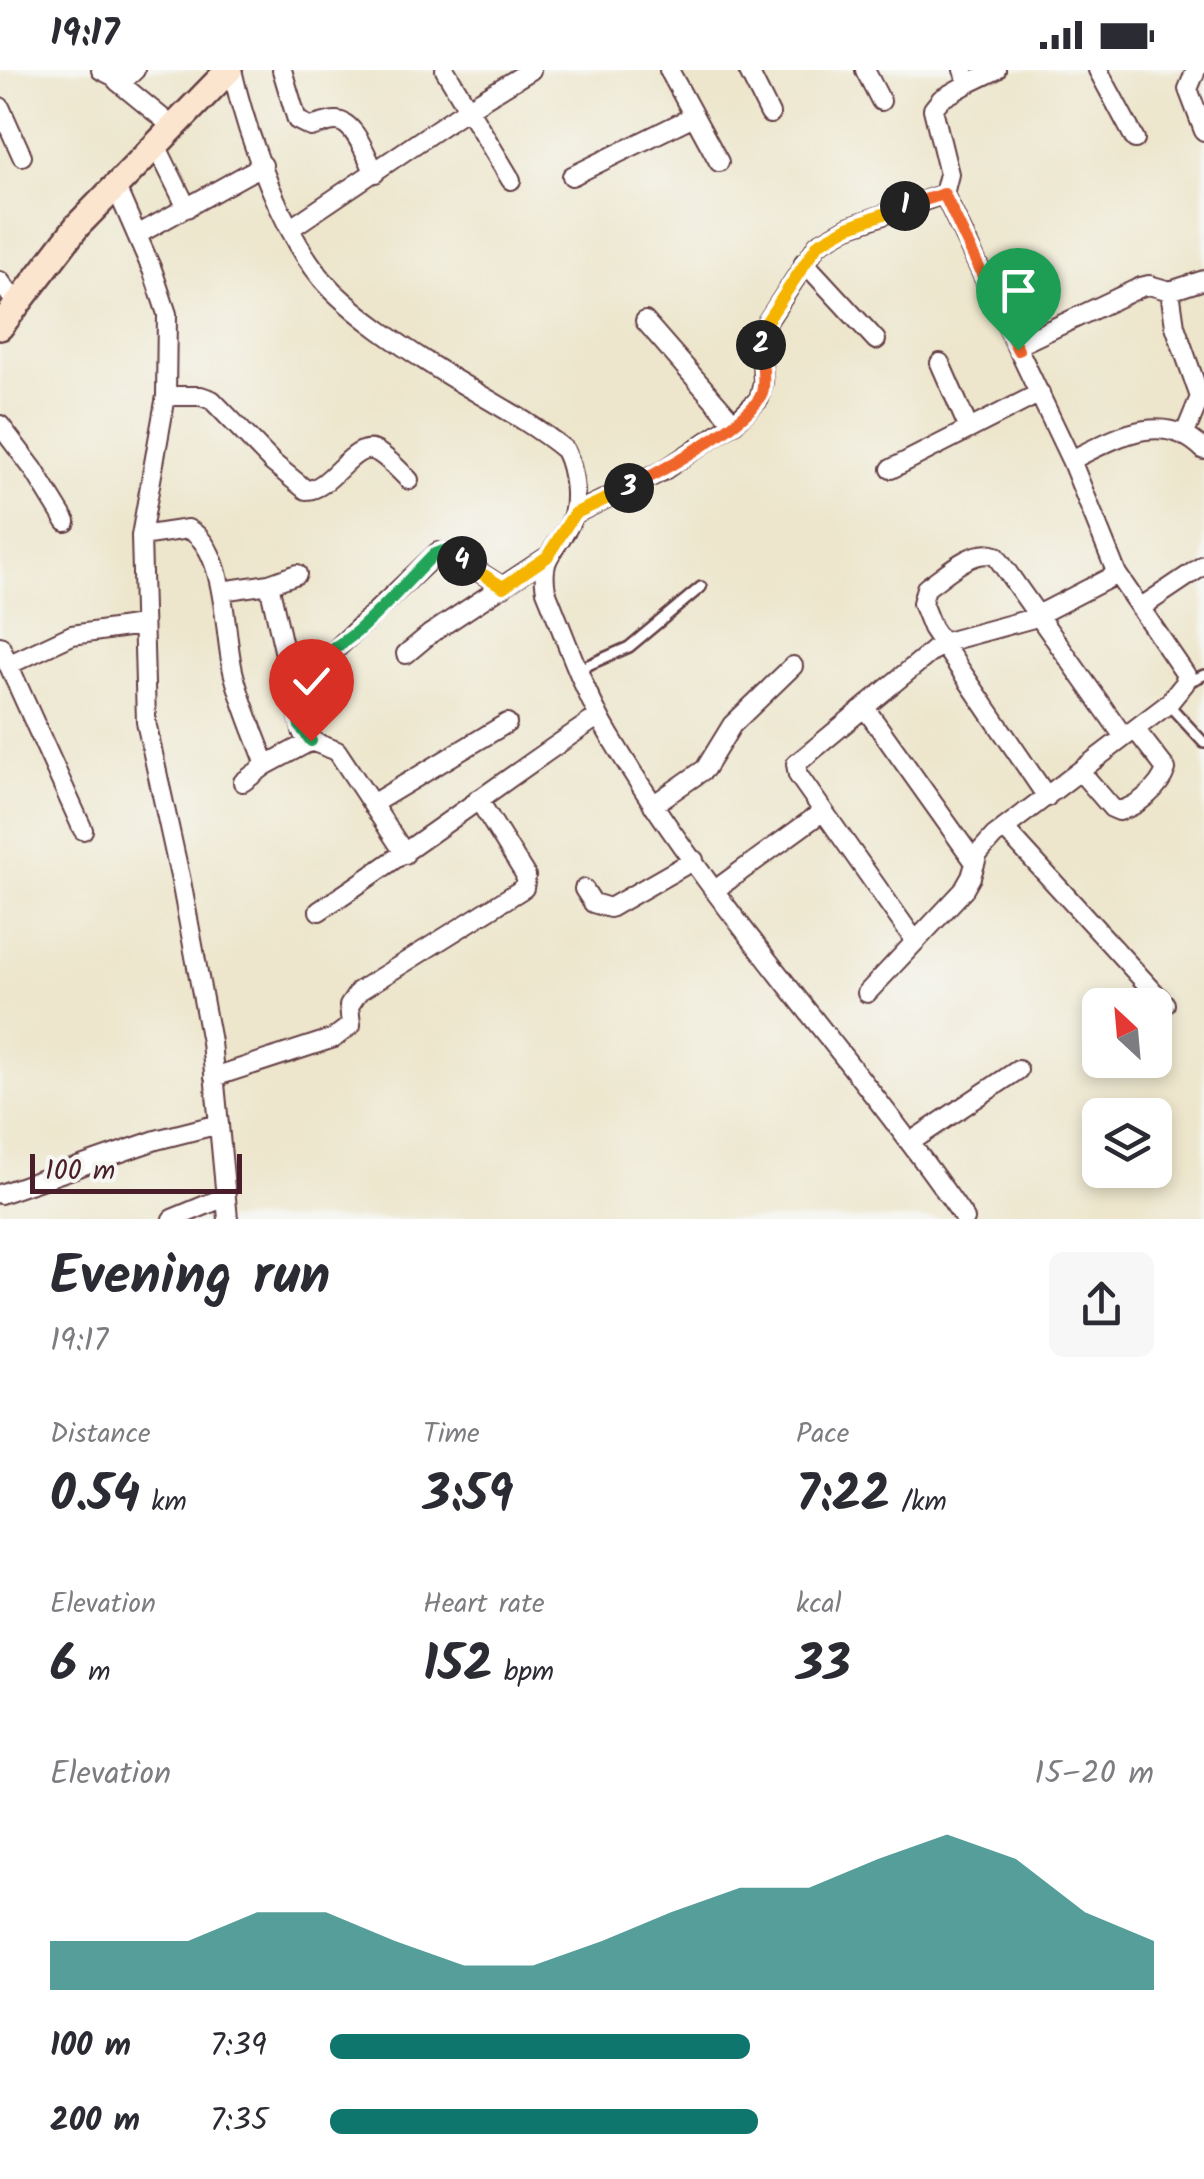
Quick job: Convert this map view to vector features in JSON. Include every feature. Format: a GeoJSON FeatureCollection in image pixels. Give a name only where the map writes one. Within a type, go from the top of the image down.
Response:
{"type":"FeatureCollection","features":[{"type":"Feature","properties":{"kind":"street"},"geometry":{"type":"LineString","coordinates":[[109,75],[128,78],[135,70]]}},
{"type":"Feature","properties":{"kind":"street"},"geometry":{"type":"LineString","coordinates":[[0,327],[78,225],[231,70],[263,165],[291,228],[319,274],[362,317],[566,450],[571,461],[574,514]]}},
{"type":"Feature","properties":{"kind":"street"},"geometry":{"type":"LineString","coordinates":[[445,70],[511,180]]}},
{"type":"Feature","properties":{"kind":"street"},"geometry":{"type":"LineString","coordinates":[[291,228],[531,70]]}},
{"type":"Feature","properties":{"kind":"street"},"geometry":{"type":"LineString","coordinates":[[669,70],[719,162]]}},
{"type":"Feature","properties":{"kind":"street"},"geometry":{"type":"LineString","coordinates":[[748,70],[770,114]]}},
{"type":"Feature","properties":{"kind":"street"},"geometry":{"type":"LineString","coordinates":[[865,70],[881,101]]}},
{"type":"Feature","properties":{"kind":"street"},"geometry":{"type":"LineString","coordinates":[[867,994],[962,891],[983,848],[1168,704],[1185,682],[1182,666],[1116,574],[1071,460],[944,194],[949,174],[935,104],[966,77],[996,70]]}},
{"type":"Feature","properties":{"kind":"street"},"geometry":{"type":"LineString","coordinates":[[1098,70],[1135,139]]}},
{"type":"Feature","properties":{"kind":"street"},"geometry":{"type":"LineString","coordinates":[[1196,70],[1188,89],[1204,131]]}},
{"type":"Feature","properties":{"kind":"street"},"geometry":{"type":"LineString","coordinates":[[289,73],[297,120],[311,127],[336,120],[344,122],[375,173]]}},
{"type":"Feature","properties":{"kind":"street"},"geometry":{"type":"LineString","coordinates":[[109,75],[164,135],[187,208]]}},
{"type":"Feature","properties":{"kind":"street"},"geometry":{"type":"LineString","coordinates":[[0,107],[22,156]]}},
{"type":"Feature","properties":{"kind":"street"},"geometry":{"type":"LineString","coordinates":[[572,176],[694,116]]}},
{"type":"Feature","properties":{"kind":"street"},"geometry":{"type":"LineString","coordinates":[[137,235],[263,165]]}},
{"type":"Feature","properties":{"kind":"street"},"geometry":{"type":"LineString","coordinates":[[115,186],[167,314],[166,396],[140,536],[146,722],[211,1042],[228,1219]]}},
{"type":"Feature","properties":{"kind":"street"},"geometry":{"type":"LineString","coordinates":[[944,194],[833,234],[818,244],[765,324],[760,399],[734,424],[663,471],[574,514],[543,569],[546,591],[599,716],[653,805],[912,1142],[965,1219]]}},
{"type":"Feature","properties":{"kind":"street"},"geometry":{"type":"LineString","coordinates":[[804,262],[876,340]]}},
{"type":"Feature","properties":{"kind":"street"},"geometry":{"type":"LineString","coordinates":[[1016,346],[1141,287],[1170,291],[1204,280]]}},
{"type":"Feature","properties":{"kind":"street"},"geometry":{"type":"LineString","coordinates":[[0,281],[16,303]]}},
{"type":"Feature","properties":{"kind":"street"},"geometry":{"type":"LineString","coordinates":[[1170,291],[1175,326],[1200,397],[1184,436]]}},
{"type":"Feature","properties":{"kind":"street"},"geometry":{"type":"LineString","coordinates":[[644,322],[734,424]]}},
{"type":"Feature","properties":{"kind":"street"},"geometry":{"type":"LineString","coordinates":[[940,363],[969,429]]}},
{"type":"Feature","properties":{"kind":"street"},"geometry":{"type":"LineString","coordinates":[[890,469],[1040,393]]}},
{"type":"Feature","properties":{"kind":"street"},"geometry":{"type":"LineString","coordinates":[[166,396],[201,396],[212,400],[306,490],[318,488],[357,453],[368,449],[378,452],[409,480]]}},
{"type":"Feature","properties":{"kind":"street"},"geometry":{"type":"LineString","coordinates":[[0,425],[66,522]]}},
{"type":"Feature","properties":{"kind":"street"},"geometry":{"type":"LineString","coordinates":[[1071,460],[1146,428],[1160,427],[1184,436],[1204,450]]}},
{"type":"Feature","properties":{"kind":"street"},"geometry":{"type":"LineString","coordinates":[[140,536],[188,529],[206,543],[221,592],[232,669],[266,765]]}},
{"type":"Feature","properties":{"kind":"street"},"geometry":{"type":"LineString","coordinates":[[288,671],[332,653],[438,552],[451,554],[503,587]]}},
{"type":"Feature","properties":{"kind":"street"},"geometry":{"type":"LineString","coordinates":[[1047,797],[932,628],[922,596],[926,588],[977,555],[987,552],[996,556],[1129,733],[1166,769],[1162,780],[1134,806],[1116,810],[1080,771]]}},
{"type":"Feature","properties":{"kind":"street"},"geometry":{"type":"LineString","coordinates":[[406,654],[547,557]]}},
{"type":"Feature","properties":{"kind":"street"},"geometry":{"type":"LineString","coordinates":[[1140,608],[1204,565]]}},
{"type":"Feature","properties":{"kind":"street"},"geometry":{"type":"LineString","coordinates":[[221,592],[270,584],[297,574]]}},
{"type":"Feature","properties":{"kind":"street"},"geometry":{"type":"LineString","coordinates":[[915,942],[822,812],[798,775],[796,764],[942,643],[994,631],[1038,614],[1116,574]]}},
{"type":"Feature","properties":{"kind":"street"},"geometry":{"type":"LineString","coordinates":[[270,584],[300,726],[311,741],[337,751],[406,854]]}},
{"type":"Feature","properties":{"kind":"street"},"geometry":{"type":"LineString","coordinates":[[8,664],[72,634],[141,625]]}},
{"type":"Feature","properties":{"kind":"street"},"geometry":{"type":"LineString","coordinates":[[0,646],[83,830]]}},
{"type":"Feature","properties":{"kind":"street"},"geometry":{"type":"LineString","coordinates":[[653,805],[705,768],[732,726],[793,666]]}},
{"type":"Feature","properties":{"kind":"street"},"geometry":{"type":"LineString","coordinates":[[865,708],[974,861]]}},
{"type":"Feature","properties":{"kind":"street"},"geometry":{"type":"LineString","coordinates":[[319,911],[599,716]]}},
{"type":"Feature","properties":{"kind":"street"},"geometry":{"type":"LineString","coordinates":[[372,804],[507,723]]}},
{"type":"Feature","properties":{"kind":"street"},"geometry":{"type":"LineString","coordinates":[[243,782],[311,741]]}},
{"type":"Feature","properties":{"kind":"street"},"geometry":{"type":"LineString","coordinates":[[214,1077],[344,1031],[351,1024],[349,1006],[359,991],[524,888],[526,876],[478,799]]}},
{"type":"Feature","properties":{"kind":"street"},"geometry":{"type":"LineString","coordinates":[[716,890],[822,812]]}},
{"type":"Feature","properties":{"kind":"street"},"geometry":{"type":"LineString","coordinates":[[1004,829],[1150,988]]}},
{"type":"Feature","properties":{"kind":"street"},"geometry":{"type":"LineString","coordinates":[[584,889],[593,904],[610,908],[694,860]]}},
{"type":"Feature","properties":{"kind":"street"},"geometry":{"type":"LineString","coordinates":[[912,1142],[1018,1070]]}},
{"type":"Feature","properties":{"kind":"street"},"geometry":{"type":"LineString","coordinates":[[0,1194],[156,1140],[219,1124]]}},
{"type":"Feature","properties":{"kind":"street"},"geometry":{"type":"LineString","coordinates":[[172,1219],[225,1196]]}},
{"type":"Feature","properties":{"kind":"lane"},"geometry":{"type":"LineString","coordinates":[[579,669],[638,641],[701,587]]}},
{"type":"Feature","properties":{"kind":"lane"},"geometry":{"type":"LineString","coordinates":[[1185,682],[1204,675]]}},
{"type":"Feature","properties":{"kind":"lane"},"geometry":{"type":"LineString","coordinates":[[1168,704],[1204,743]]}},
{"type":"Feature","properties":{"kind":"route"},"geometry":{"type":"LineString","coordinates":[[311,741],[300,726],[288,671],[320,660],[346,642],[433,555],[443,551],[451,554],[503,587],[547,557],[574,514],[663,471],[734,424],[753,406],[760,399],[764,382],[761,346],[765,324],[808,256],[833,234],[944,194],[1018,350]]}}]}
